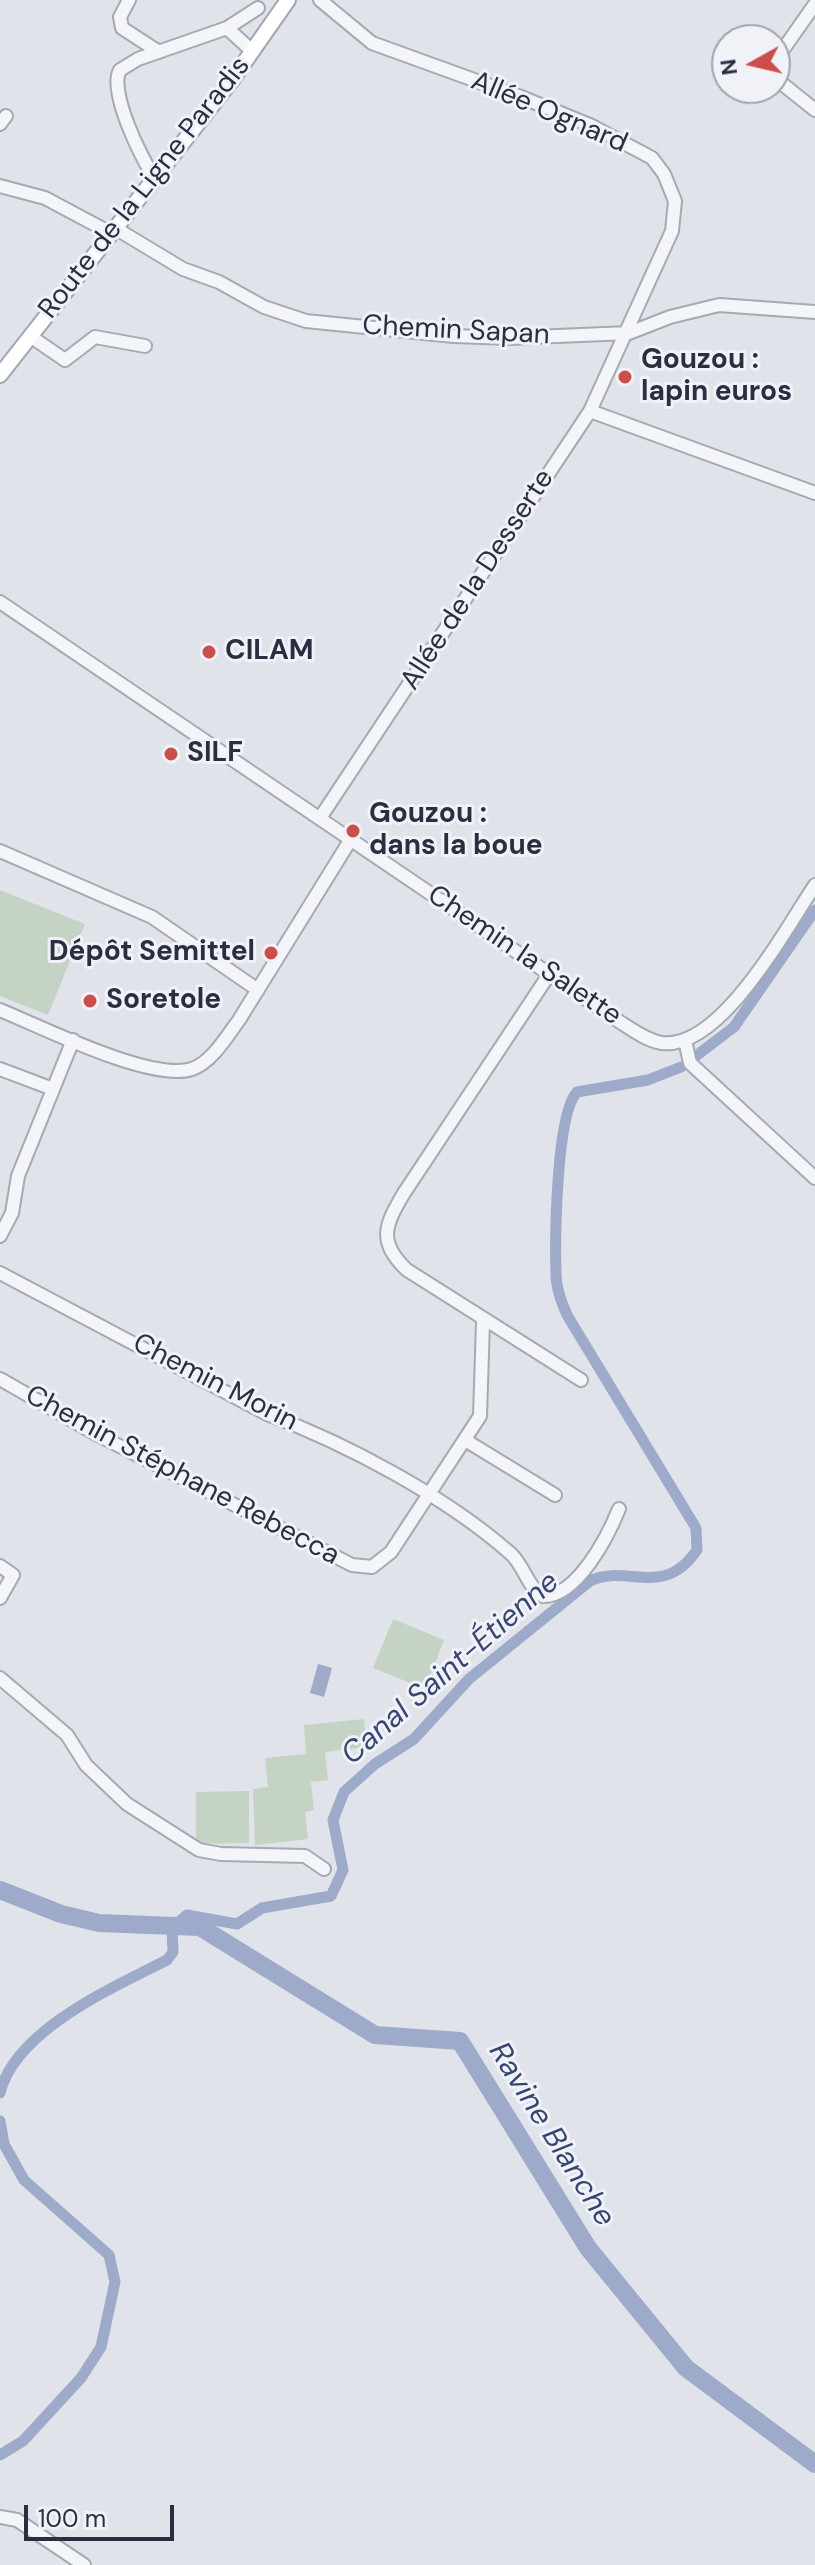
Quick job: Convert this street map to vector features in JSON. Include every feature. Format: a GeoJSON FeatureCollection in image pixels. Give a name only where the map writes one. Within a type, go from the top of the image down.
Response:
{"type":"FeatureCollection","features":[{"type":"Feature","properties":{"kind":"main road","name":"Route de la Ligne Paradis"},"geometry":{"type":"LineString","coordinates":[[0,375],[155,178],[288,0]]}},
{"type":"Feature","properties":{"kind":"street"},"geometry":{"type":"LineString","coordinates":[[129,0],[120,17],[122,28],[159,52]]}},
{"type":"Feature","properties":{"kind":"street","name":"Allée Ognard"},"geometry":{"type":"LineString","coordinates":[[320,0],[364,39],[592,126],[659,166],[675,201],[676,220],[622,334]]}},
{"type":"Feature","properties":{"kind":"street"},"geometry":{"type":"LineString","coordinates":[[791,38],[815,4]]}},
{"type":"Feature","properties":{"kind":"street"},"geometry":{"type":"LineString","coordinates":[[155,178],[120,105],[116,86],[120,70],[159,52],[227,28],[258,8]]}},
{"type":"Feature","properties":{"kind":"street"},"geometry":{"type":"LineString","coordinates":[[227,28],[252,51]]}},
{"type":"Feature","properties":{"kind":"street"},"geometry":{"type":"LineString","coordinates":[[791,91],[815,110]]}},
{"type":"Feature","properties":{"kind":"street","name":"Chemin Sapan"},"geometry":{"type":"LineString","coordinates":[[0,186],[45,198],[113,231],[120,231],[171,262],[219,282],[264,307],[306,321],[454,336],[622,334],[682,313],[719,305],[815,312]]}},
{"type":"Feature","properties":{"kind":"street","name":"Allée de la Desserte"},"geometry":{"type":"LineString","coordinates":[[320,818],[590,411],[622,334]]}},
{"type":"Feature","properties":{"kind":"street"},"geometry":{"type":"LineString","coordinates":[[30,336],[65,360],[97,336],[145,346]]}},
{"type":"Feature","properties":{"kind":"street"},"geometry":{"type":"LineString","coordinates":[[590,411],[815,493]]}},
{"type":"Feature","properties":{"kind":"street","name":"Chemin la Salette"},"geometry":{"type":"LineString","coordinates":[[0,602],[642,1036],[661,1043],[685,1040]]}},
{"type":"Feature","properties":{"kind":"street"},"geometry":{"type":"LineString","coordinates":[[0,1010],[73,1040],[170,1072],[195,1068],[221,1045],[351,839]]}},
{"type":"Feature","properties":{"kind":"street"},"geometry":{"type":"LineString","coordinates":[[0,851],[152,917],[258,990]]}},
{"type":"Feature","properties":{"kind":"street"},"geometry":{"type":"LineString","coordinates":[[815,885],[739,995],[704,1031],[685,1040],[690,1063],[815,1178]]}},
{"type":"Feature","properties":{"kind":"street"},"geometry":{"type":"LineString","coordinates":[[550,973],[404,1193],[387,1229],[393,1257],[483,1322],[581,1380]]}},
{"type":"Feature","properties":{"kind":"street"},"geometry":{"type":"LineString","coordinates":[[0,1236],[12,1213],[14,1196],[73,1040]]}},
{"type":"Feature","properties":{"kind":"street"},"geometry":{"type":"LineString","coordinates":[[0,1069],[53,1089]]}},
{"type":"Feature","properties":{"kind":"street"},"geometry":{"type":"LineString","coordinates":[[0,1190],[14,1196]]}},
{"type":"Feature","properties":{"kind":"street","name":"Chemin Morin"},"geometry":{"type":"LineString","coordinates":[[0,1273],[267,1414],[353,1451],[428,1495],[510,1553],[538,1594],[548,1597],[593,1561],[619,1509]]}},
{"type":"Feature","properties":{"kind":"street","name":"Chemin Stéphane Rebecca"},"geometry":{"type":"LineString","coordinates":[[0,1379],[96,1434],[352,1565],[372,1567],[383,1560],[428,1495],[465,1440],[482,1408],[479,1367],[483,1322]]}},
{"type":"Feature","properties":{"kind":"street"},"geometry":{"type":"LineString","coordinates":[[465,1440],[555,1495]]}},
{"type":"Feature","properties":{"kind":"street"},"geometry":{"type":"LineString","coordinates":[[0,1566],[13,1575],[0,1598]]}},
{"type":"Feature","properties":{"kind":"street"},"geometry":{"type":"LineString","coordinates":[[0,1678],[67,1735],[86,1765],[127,1804],[199,1850],[221,1854],[305,1856],[324,1869]]}},
{"type":"Feature","properties":{"kind":"street"},"geometry":{"type":"LineString","coordinates":[[0,2517],[17,2520],[84,2565]]}},
{"type":"Feature","properties":{"kind":"green space"},"geometry":{"type":"Polygon","coordinates":[[[0,890],[85,924],[48,1015],[0,996],[0,890]]]}},
{"type":"Feature","properties":{"kind":"green space"},"geometry":{"type":"Polygon","coordinates":[[[393,1619],[444,1640],[425,1689],[373,1668],[393,1619]]]}},
{"type":"Feature","properties":{"kind":"green space"},"geometry":{"type":"Polygon","coordinates":[[[364,1719],[367,1747],[325,1752],[328,1780],[311,1782],[314,1810],[305,1812],[308,1839],[255,1845],[253,1789],[268,1787],[265,1758],[306,1754],[304,1725],[364,1719]]]}},
{"type":"Feature","properties":{"kind":"green space"},"geometry":{"type":"Polygon","coordinates":[[[249,1791],[249,1843],[196,1844],[196,1792],[249,1791]]]}},
{"type":"Feature","properties":{"kind":"water"},"geometry":{"type":"Polygon","coordinates":[[[318,1664],[332,1668],[324,1697],[310,1693],[318,1664]]]}},
{"type":"Feature","properties":{"kind":"waterway","name":"Canal Saint-Étienne"},"geometry":{"type":"LineString","coordinates":[[692,1059],[734,1027],[815,910]]}},
{"type":"Feature","properties":{"kind":"waterway","name":"Canal Saint-Étienne"},"geometry":{"type":"LineString","coordinates":[[0,2093],[9,2070],[45,2030],[95,1997],[167,1960],[173,1952],[172,1928],[187,1915],[237,1924],[262,1908],[331,1896],[343,1870],[333,1820],[344,1792],[375,1764],[414,1739],[469,1679],[590,1581],[617,1576],[658,1577],[684,1565],[697,1550],[696,1528],[567,1315],[559,1294],[556,1273],[561,1150],[570,1105],[577,1092],[648,1080],[681,1067]]}},
{"type":"Feature","properties":{"kind":"waterway","name":"Ravine Blanche"},"geometry":{"type":"LineString","coordinates":[[0,1890],[61,1914],[99,1923],[200,1927],[375,2035],[460,2041],[588,2248],[686,2368],[815,2464]]}},
{"type":"Feature","properties":{"kind":"waterway","name":"Canal Saint-Étienne"},"geometry":{"type":"LineString","coordinates":[[0,2121],[4,2144],[24,2180],[109,2255],[115,2282],[101,2347],[81,2378],[23,2441],[0,2455]]}},
{"type":"Feature","properties":{"kind":"place","name":"Gouzou : lapin euros"},"geometry":{"type":"Point","coordinates":[625,377]}},
{"type":"Feature","properties":{"kind":"place","name":"CILAM"},"geometry":{"type":"Point","coordinates":[209,652]}},
{"type":"Feature","properties":{"kind":"place","name":"SILF"},"geometry":{"type":"Point","coordinates":[171,754]}},
{"type":"Feature","properties":{"kind":"place","name":"Gouzou : dans la boue"},"geometry":{"type":"Point","coordinates":[353,831]}},
{"type":"Feature","properties":{"kind":"place","name":"Dépôt Semittel"},"geometry":{"type":"Point","coordinates":[271,953]}},
{"type":"Feature","properties":{"kind":"place","name":"Soretole"},"geometry":{"type":"Point","coordinates":[90,1001]}}]}
